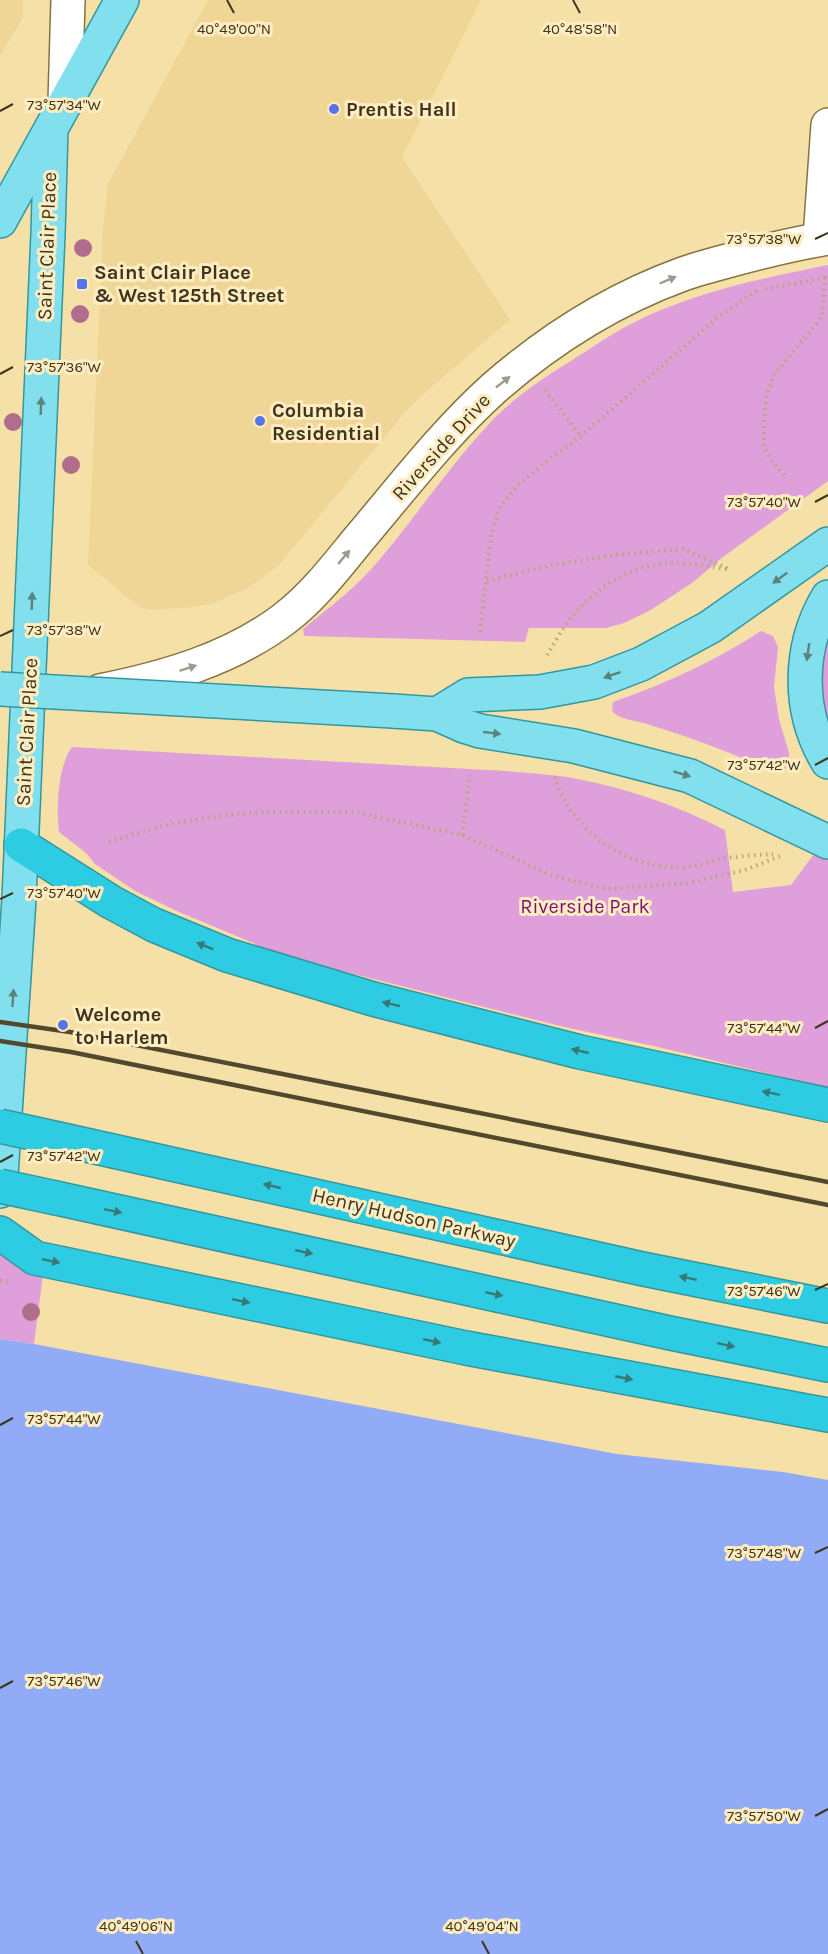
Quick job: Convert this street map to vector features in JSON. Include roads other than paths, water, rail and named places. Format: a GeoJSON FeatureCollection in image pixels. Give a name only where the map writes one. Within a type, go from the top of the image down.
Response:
{"type":"FeatureCollection","features":[{"type":"Feature","properties":{"kind":"highway"},"geometry":{"type":"LineString","coordinates":[[11,841],[154,925],[227,955],[363,997],[557,1046],[828,1105]]}},
{"type":"Feature","properties":{"kind":"highway","name":"Henry Hudson Parkway"},"geometry":{"type":"LineString","coordinates":[[0,1126],[597,1259],[828,1306]]}},
{"type":"Feature","properties":{"kind":"highway"},"geometry":{"type":"LineString","coordinates":[[0,1186],[670,1333],[828,1365]]}},
{"type":"Feature","properties":{"kind":"highway"},"geometry":{"type":"LineString","coordinates":[[0,1233],[35,1258],[466,1348],[828,1416]]}},
{"type":"Feature","properties":{"kind":"main road"},"geometry":{"type":"LineString","coordinates":[[0,221],[122,0]]}},
{"type":"Feature","properties":{"kind":"main road","name":"Saint Clair Place"},"geometry":{"type":"LineString","coordinates":[[0,1191],[11,841],[9,697],[58,115]]}},
{"type":"Feature","properties":{"kind":"main road"},"geometry":{"type":"LineString","coordinates":[[437,714],[468,695],[551,690],[594,682],[641,664],[710,627],[828,544]]}},
{"type":"Feature","properties":{"kind":"main road"},"geometry":{"type":"LineString","coordinates":[[828,597],[809,642],[805,678],[808,712],[813,733],[828,762]]}},
{"type":"Feature","properties":{"kind":"main road"},"geometry":{"type":"LineString","coordinates":[[9,697],[437,714],[480,731],[529,737],[583,748],[690,776],[828,842]]}},
{"type":"Feature","properties":{"kind":"street"},"geometry":{"type":"LineString","coordinates":[[58,115],[68,0]]}},
{"type":"Feature","properties":{"kind":"street"},"geometry":{"type":"LineString","coordinates":[[824,238],[828,124]]}},
{"type":"Feature","properties":{"kind":"street","name":"Riverside Drive"},"geometry":{"type":"LineString","coordinates":[[9,697],[107,689],[166,676],[246,644],[284,619],[313,594],[428,457],[466,416],[495,388],[560,338],[599,312],[684,273],[783,246],[824,238]]}},
{"type":"Feature","properties":{"kind":"water"},"geometry":{"type":"Polygon","coordinates":[[[0,1339],[617,1454],[783,1472],[828,1480],[828,1954],[0,1954],[0,1339]]]}},
{"type":"Feature","properties":{"kind":"railway"},"geometry":{"type":"LineString","coordinates":[[0,1022],[70,1032],[828,1182]]}},
{"type":"Feature","properties":{"kind":"railway"},"geometry":{"type":"LineString","coordinates":[[0,1041],[71,1052],[828,1205]]}},
{"type":"Feature","properties":{"kind":"place","name":"Prentis Hall"},"geometry":{"type":"Point","coordinates":[334,109]}},
{"type":"Feature","properties":{"kind":"place","name":"Saint Clair Place & West 125th Street"},"geometry":{"type":"Point","coordinates":[82,284]}},
{"type":"Feature","properties":{"kind":"place","name":"Columbia Residential"},"geometry":{"type":"Point","coordinates":[260,421]}},
{"type":"Feature","properties":{"kind":"place","name":"Welcome to Harlem"},"geometry":{"type":"Point","coordinates":[63,1025]}},
{"type":"Feature","properties":{"kind":"park label","name":"Riverside Park"},"geometry":{"type":"Point","coordinates":[585,906]}}]}
